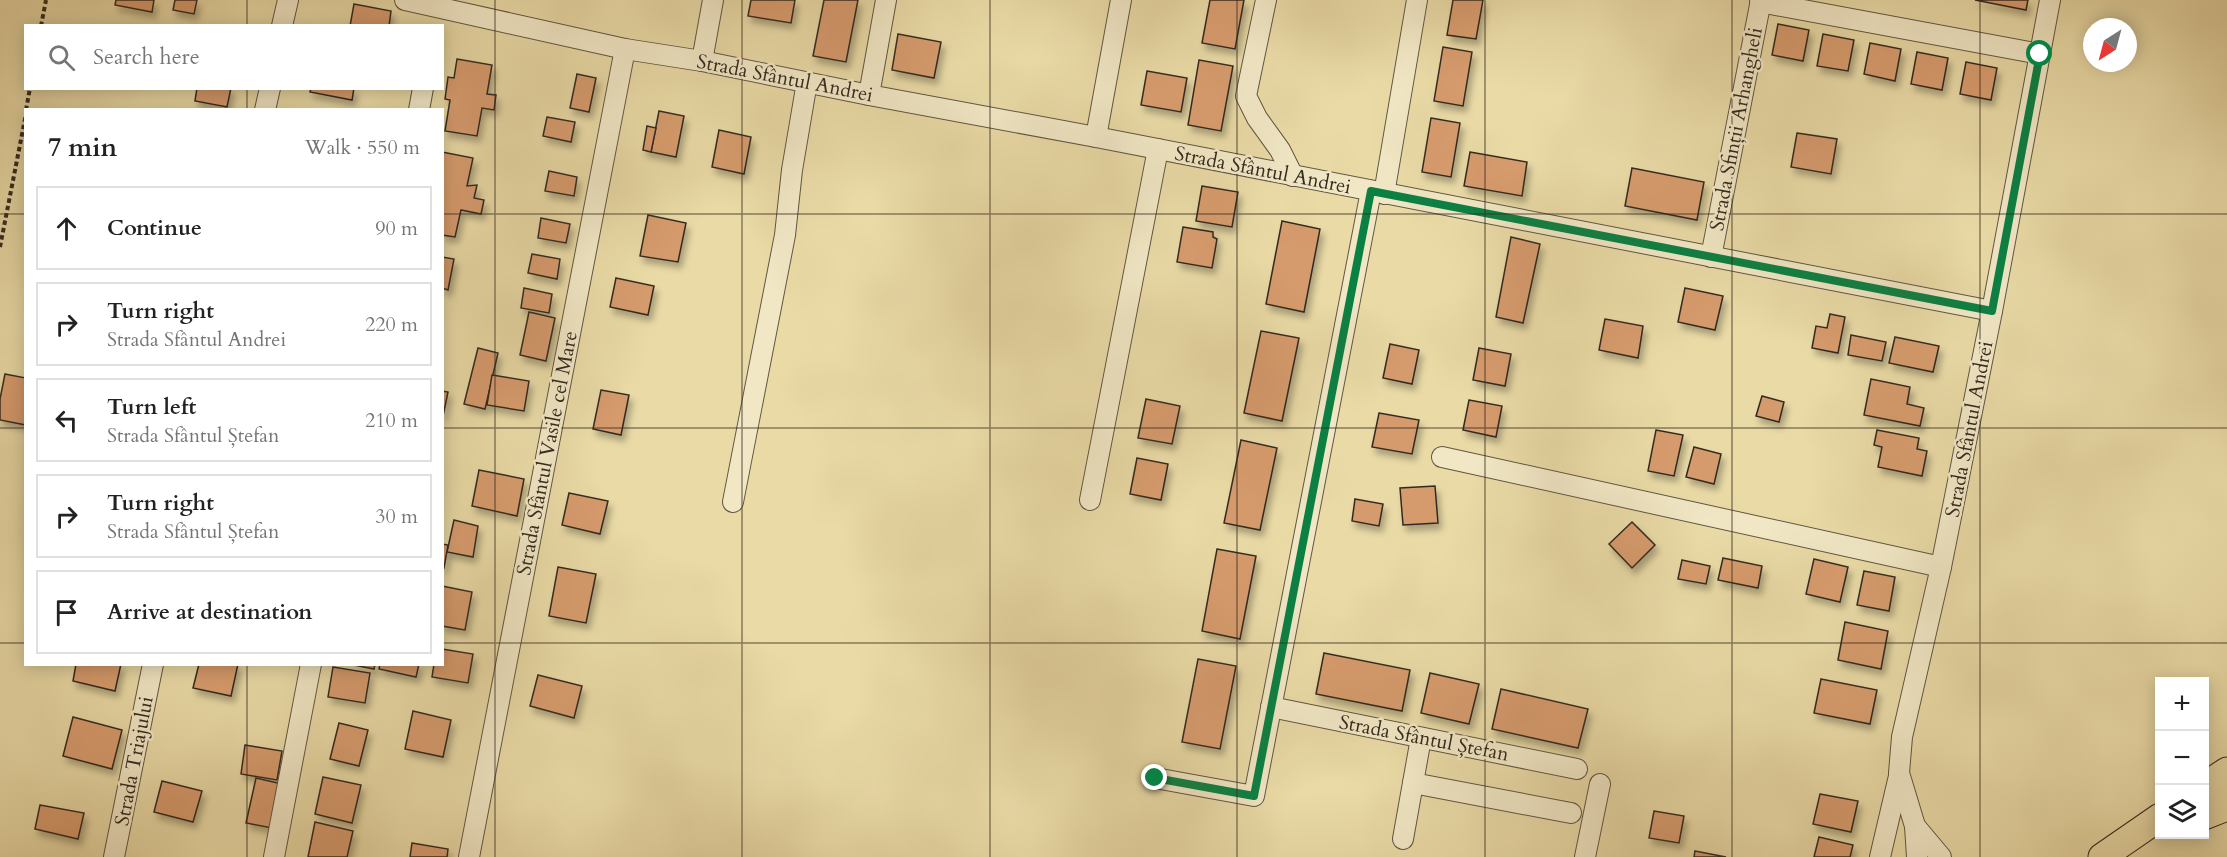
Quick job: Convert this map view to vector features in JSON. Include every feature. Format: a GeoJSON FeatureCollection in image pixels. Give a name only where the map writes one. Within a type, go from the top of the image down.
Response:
{"type":"FeatureCollection","features":[{"type":"Feature","properties":{"kind":"highway"},"geometry":{"type":"LineString","coordinates":[[2206,785],[2227,771]]}},
{"type":"Feature","properties":{"kind":"highway"},"geometry":{"type":"LineString","coordinates":[[2209,814],[2227,807]]}},
{"type":"Feature","properties":{"kind":"highway"},"geometry":{"type":"LineString","coordinates":[[2103,857],[2155,821]]}},
{"type":"Feature","properties":{"kind":"highway"},"geometry":{"type":"LineString","coordinates":[[2103,857],[2155,837]]}},
{"type":"Feature","properties":{"kind":"main road"},"geometry":{"type":"LineString","coordinates":[[2209,801],[2227,791]]}},
{"type":"Feature","properties":{"kind":"main road"},"geometry":{"type":"LineString","coordinates":[[2103,857],[2155,830]]}},
{"type":"Feature","properties":{"kind":"street"},"geometry":{"type":"LineString","coordinates":[[282,24],[288,0]]}},
{"type":"Feature","properties":{"kind":"street","name":"Strada Sfântul Andrei"},"geometry":{"type":"LineString","coordinates":[[405,0],[437,16],[702,61],[1992,311],[1941,567],[1902,737],[1899,773],[1915,826],[1917,857]]}},
{"type":"Feature","properties":{"kind":"street"},"geometry":{"type":"LineString","coordinates":[[702,61],[713,0]]}},
{"type":"Feature","properties":{"kind":"street"},"geometry":{"type":"LineString","coordinates":[[869,95],[886,0]]}},
{"type":"Feature","properties":{"kind":"street"},"geometry":{"type":"LineString","coordinates":[[1096,137],[1121,0]]}},
{"type":"Feature","properties":{"kind":"street"},"geometry":{"type":"LineString","coordinates":[[1266,0],[1246,96],[1257,118],[1280,150],[1293,176]]}},
{"type":"Feature","properties":{"kind":"street"},"geometry":{"type":"LineString","coordinates":[[1155,778],[1254,796],[1417,0]]}},
{"type":"Feature","properties":{"kind":"street"},"geometry":{"type":"LineString","coordinates":[[1992,311],[2050,0]]}},
{"type":"Feature","properties":{"kind":"street","name":"Strada Sfinții Arhangheli"},"geometry":{"type":"LineString","coordinates":[[1711,257],[1761,1],[2040,54]]}},
{"type":"Feature","properties":{"kind":"street","name":"Strada Sfântul Vasile cel Mare"},"geometry":{"type":"LineString","coordinates":[[469,857],[625,49]]}},
{"type":"Feature","properties":{"kind":"street"},"geometry":{"type":"LineString","coordinates":[[733,502],[785,235],[792,170],[807,82]]}},
{"type":"Feature","properties":{"kind":"street"},"geometry":{"type":"LineString","coordinates":[[265,108],[270,90]]}},
{"type":"Feature","properties":{"kind":"street"},"geometry":{"type":"LineString","coordinates":[[419,108],[423,90]]}},
{"type":"Feature","properties":{"kind":"street"},"geometry":{"type":"LineString","coordinates":[[1090,500],[1158,149]]}},
{"type":"Feature","properties":{"kind":"street"},"geometry":{"type":"LineString","coordinates":[[1442,457],[1941,567]]}},
{"type":"Feature","properties":{"kind":"street","name":"Strada Triajului"},"geometry":{"type":"LineString","coordinates":[[114,857],[153,666]]}},
{"type":"Feature","properties":{"kind":"street"},"geometry":{"type":"LineString","coordinates":[[274,857],[311,666]]}},
{"type":"Feature","properties":{"kind":"street","name":"Strada Sfântul Ștefan"},"geometry":{"type":"LineString","coordinates":[[1271,707],[1577,768]]}},
{"type":"Feature","properties":{"kind":"street"},"geometry":{"type":"LineString","coordinates":[[1403,839],[1420,738]]}},
{"type":"Feature","properties":{"kind":"street"},"geometry":{"type":"LineString","coordinates":[[1880,857],[1899,773]]}},
{"type":"Feature","properties":{"kind":"street"},"geometry":{"type":"LineString","coordinates":[[1413,783],[1571,813]]}},
{"type":"Feature","properties":{"kind":"street"},"geometry":{"type":"LineString","coordinates":[[1585,857],[1600,784]]}},
{"type":"Feature","properties":{"kind":"street","name":"Strada Sfântul Andrei"},"geometry":{"type":"LineString","coordinates":[[1915,826],[1941,857]]}},
{"type":"Feature","properties":{"kind":"path"},"geometry":{"type":"LineString","coordinates":[[41,24],[46,0]]}},
{"type":"Feature","properties":{"kind":"path"},"geometry":{"type":"LineString","coordinates":[[26,108],[30,90]]}},
{"type":"Feature","properties":{"kind":"path"},"geometry":{"type":"LineString","coordinates":[[0,247],[24,124]]}},
{"type":"Feature","properties":{"kind":"building"},"geometry":{"type":"Polygon","coordinates":[[[116,0],[154,0],[152,12],[115,5],[116,0]]]}},
{"type":"Feature","properties":{"kind":"building"},"geometry":{"type":"Polygon","coordinates":[[[175,0],[197,0],[194,14],[173,10],[175,0]]]}},
{"type":"Feature","properties":{"kind":"building"},"geometry":{"type":"Polygon","coordinates":[[[751,0],[795,0],[791,23],[748,16],[751,0]]]}},
{"type":"Feature","properties":{"kind":"building"},"geometry":{"type":"Polygon","coordinates":[[[824,0],[858,0],[846,62],[813,56],[824,0]]]}},
{"type":"Feature","properties":{"kind":"building"},"geometry":{"type":"Polygon","coordinates":[[[1210,0],[1244,0],[1235,49],[1202,43],[1210,0]]]}},
{"type":"Feature","properties":{"kind":"building"},"geometry":{"type":"Polygon","coordinates":[[[1453,0],[1483,0],[1476,39],[1447,35],[1453,0]]]}},
{"type":"Feature","properties":{"kind":"building"},"geometry":{"type":"Polygon","coordinates":[[[1975,0],[2028,0],[2026,10],[1975,0]]]}},
{"type":"Feature","properties":{"kind":"building"},"geometry":{"type":"Polygon","coordinates":[[[354,4],[391,11],[389,24],[350,24],[354,4]]]}},
{"type":"Feature","properties":{"kind":"building"},"geometry":{"type":"Polygon","coordinates":[[[1778,24],[1809,30],[1803,61],[1772,55],[1778,24]]]}},
{"type":"Feature","properties":{"kind":"building"},"geometry":{"type":"Polygon","coordinates":[[[898,34],[941,42],[934,78],[892,70],[898,34]]]}},
{"type":"Feature","properties":{"kind":"building"},"geometry":{"type":"Polygon","coordinates":[[[1823,34],[1854,40],[1848,71],[1817,66],[1823,34]]]}},
{"type":"Feature","properties":{"kind":"building"},"geometry":{"type":"Polygon","coordinates":[[[1870,43],[1901,49],[1895,81],[1864,74],[1870,43]]]}},
{"type":"Feature","properties":{"kind":"building"},"geometry":{"type":"Polygon","coordinates":[[[1443,47],[1472,52],[1463,106],[1434,101],[1443,47]]]}},
{"type":"Feature","properties":{"kind":"building"},"geometry":{"type":"Polygon","coordinates":[[[1917,52],[1948,58],[1942,90],[1911,84],[1917,52]]]}},
{"type":"Feature","properties":{"kind":"building"},"geometry":{"type":"Polygon","coordinates":[[[457,59],[492,65],[487,94],[496,95],[494,110],[482,108],[477,136],[445,131],[450,100],[445,99],[448,77],[454,78],[457,59]]]}},
{"type":"Feature","properties":{"kind":"building"},"geometry":{"type":"Polygon","coordinates":[[[1199,60],[1233,66],[1221,131],[1188,125],[1199,60]]]}},
{"type":"Feature","properties":{"kind":"building"},"geometry":{"type":"Polygon","coordinates":[[[1966,62],[1997,68],[1991,100],[1960,94],[1966,62]]]}},
{"type":"Feature","properties":{"kind":"building"},"geometry":{"type":"Polygon","coordinates":[[[1147,71],[1187,78],[1181,112],[1141,105],[1147,71]]]}},
{"type":"Feature","properties":{"kind":"building"},"geometry":{"type":"Polygon","coordinates":[[[577,74],[596,78],[589,112],[570,108],[577,74]]]}},
{"type":"Feature","properties":{"kind":"building"},"geometry":{"type":"Polygon","coordinates":[[[197,90],[231,90],[227,107],[195,101],[197,90]]]}},
{"type":"Feature","properties":{"kind":"building"},"geometry":{"type":"Polygon","coordinates":[[[310,90],[354,90],[352,100],[310,92],[310,90]]]}},
{"type":"Feature","properties":{"kind":"building"},"geometry":{"type":"Polygon","coordinates":[[[659,111],[684,116],[676,157],[651,152],[659,111]]]}},
{"type":"Feature","properties":{"kind":"building"},"geometry":{"type":"Polygon","coordinates":[[[547,117],[575,122],[571,142],[543,136],[547,117]]]}},
{"type":"Feature","properties":{"kind":"building"},"geometry":{"type":"Polygon","coordinates":[[[1431,118],[1460,123],[1451,177],[1422,172],[1431,118]]]}},
{"type":"Feature","properties":{"kind":"building"},"geometry":{"type":"Polygon","coordinates":[[[647,126],[656,128],[651,152],[643,150],[647,126]]]}},
{"type":"Feature","properties":{"kind":"building"},"geometry":{"type":"Polygon","coordinates":[[[719,130],[751,137],[744,174],[712,167],[719,130]]]}},
{"type":"Feature","properties":{"kind":"building"},"geometry":{"type":"Polygon","coordinates":[[[1797,133],[1837,139],[1831,174],[1791,167],[1797,133]]]}},
{"type":"Feature","properties":{"kind":"building"},"geometry":{"type":"Polygon","coordinates":[[[444,152],[473,158],[467,186],[477,185],[474,198],[484,200],[481,214],[461,210],[455,237],[444,235],[444,152]]]}},
{"type":"Feature","properties":{"kind":"building"},"geometry":{"type":"Polygon","coordinates":[[[1470,152],[1527,162],[1522,196],[1464,186],[1470,152]]]}},
{"type":"Feature","properties":{"kind":"building"},"geometry":{"type":"Polygon","coordinates":[[[1632,168],[1704,182],[1697,220],[1625,206],[1632,168]]]}},
{"type":"Feature","properties":{"kind":"building"},"geometry":{"type":"Polygon","coordinates":[[[549,171],[577,177],[574,196],[545,191],[549,171]]]}},
{"type":"Feature","properties":{"kind":"building"},"geometry":{"type":"Polygon","coordinates":[[[1202,186],[1238,192],[1232,227],[1196,221],[1202,186]]]}},
{"type":"Feature","properties":{"kind":"building"},"geometry":{"type":"Polygon","coordinates":[[[648,215],[686,223],[678,262],[640,256],[648,215]]]}},
{"type":"Feature","properties":{"kind":"building"},"geometry":{"type":"Polygon","coordinates":[[[541,218],[570,224],[566,243],[538,238],[541,218]]]}},
{"type":"Feature","properties":{"kind":"building"},"geometry":{"type":"Polygon","coordinates":[[[1282,221],[1320,229],[1304,312],[1266,304],[1282,221]]]}},
{"type":"Feature","properties":{"kind":"building"},"geometry":{"type":"Polygon","coordinates":[[[1183,227],[1213,232],[1213,237],[1217,239],[1212,268],[1177,262],[1183,227]]]}},
{"type":"Feature","properties":{"kind":"building"},"geometry":{"type":"Polygon","coordinates":[[[1511,237],[1540,244],[1523,323],[1496,317],[1511,237]]]}},
{"type":"Feature","properties":{"kind":"building"},"geometry":{"type":"Polygon","coordinates":[[[532,254],[560,259],[557,279],[528,273],[532,254]]]}},
{"type":"Feature","properties":{"kind":"building"},"geometry":{"type":"Polygon","coordinates":[[[444,257],[454,259],[448,290],[444,289],[444,257]]]}},
{"type":"Feature","properties":{"kind":"building"},"geometry":{"type":"Polygon","coordinates":[[[616,278],[654,286],[648,315],[610,307],[616,278]]]}},
{"type":"Feature","properties":{"kind":"building"},"geometry":{"type":"Polygon","coordinates":[[[524,288],[552,294],[549,313],[521,308],[524,288]]]}},
{"type":"Feature","properties":{"kind":"building"},"geometry":{"type":"Polygon","coordinates":[[[1685,288],[1723,296],[1715,330],[1678,322],[1685,288]]]}},
{"type":"Feature","properties":{"kind":"building"},"geometry":{"type":"Polygon","coordinates":[[[529,312],[555,318],[546,361],[520,355],[529,312]]]}},
{"type":"Feature","properties":{"kind":"building"},"geometry":{"type":"Polygon","coordinates":[[[1830,314],[1845,317],[1838,353],[1812,348],[1816,326],[1827,328],[1830,314]]]}},
{"type":"Feature","properties":{"kind":"building"},"geometry":{"type":"Polygon","coordinates":[[[1605,319],[1643,326],[1638,358],[1599,350],[1605,319]]]}},
{"type":"Feature","properties":{"kind":"building"},"geometry":{"type":"Polygon","coordinates":[[[1261,331],[1299,338],[1282,421],[1244,413],[1261,331]]]}},
{"type":"Feature","properties":{"kind":"building"},"geometry":{"type":"Polygon","coordinates":[[[1851,335],[1886,342],[1882,361],[1848,355],[1851,335]]]}},
{"type":"Feature","properties":{"kind":"building"},"geometry":{"type":"Polygon","coordinates":[[[1895,337],[1939,346],[1933,372],[1889,363],[1895,337]]]}},
{"type":"Feature","properties":{"kind":"building"},"geometry":{"type":"Polygon","coordinates":[[[1390,344],[1419,350],[1412,384],[1383,378],[1390,344]]]}},
{"type":"Feature","properties":{"kind":"building"},"geometry":{"type":"Polygon","coordinates":[[[478,348],[498,353],[485,409],[464,404],[478,348]]]}},
{"type":"Feature","properties":{"kind":"building"},"geometry":{"type":"Polygon","coordinates":[[[1479,348],[1511,354],[1505,386],[1473,380],[1479,348]]]}},
{"type":"Feature","properties":{"kind":"building"},"geometry":{"type":"Polygon","coordinates":[[[5,374],[24,378],[24,425],[0,420],[0,399],[5,374]]]}},
{"type":"Feature","properties":{"kind":"building"},"geometry":{"type":"Polygon","coordinates":[[[492,375],[529,381],[524,411],[487,405],[492,375]]]}},
{"type":"Feature","properties":{"kind":"building"},"geometry":{"type":"Polygon","coordinates":[[[1871,379],[1910,387],[1907,404],[1924,408],[1920,426],[1864,415],[1871,379]]]}},
{"type":"Feature","properties":{"kind":"building"},"geometry":{"type":"Polygon","coordinates":[[[601,390],[629,395],[621,435],[593,429],[601,390]]]}},
{"type":"Feature","properties":{"kind":"building"},"geometry":{"type":"Polygon","coordinates":[[[444,391],[448,392],[444,411],[444,391]]]}},
{"type":"Feature","properties":{"kind":"building"},"geometry":{"type":"Polygon","coordinates":[[[1762,396],[1784,402],[1779,422],[1756,416],[1762,396]]]}},
{"type":"Feature","properties":{"kind":"building"},"geometry":{"type":"Polygon","coordinates":[[[1146,399],[1180,406],[1172,444],[1138,438],[1146,399]]]}},
{"type":"Feature","properties":{"kind":"building"},"geometry":{"type":"Polygon","coordinates":[[[1469,400],[1502,406],[1496,437],[1463,430],[1469,400]]]}},
{"type":"Feature","properties":{"kind":"building"},"geometry":{"type":"Polygon","coordinates":[[[1379,413],[1419,420],[1412,454],[1372,447],[1379,413]]]}},
{"type":"Feature","properties":{"kind":"building"},"geometry":{"type":"Polygon","coordinates":[[[1656,430],[1683,435],[1674,476],[1648,471],[1656,430]]]}},
{"type":"Feature","properties":{"kind":"building"},"geometry":{"type":"Polygon","coordinates":[[[1877,430],[1919,438],[1917,449],[1927,451],[1922,476],[1878,467],[1882,447],[1874,445],[1877,430]]]}},
{"type":"Feature","properties":{"kind":"building"},"geometry":{"type":"Polygon","coordinates":[[[1241,440],[1277,448],[1260,530],[1224,523],[1241,440]]]}},
{"type":"Feature","properties":{"kind":"building"},"geometry":{"type":"Polygon","coordinates":[[[1694,447],[1721,454],[1714,484],[1686,477],[1694,447]]]}},
{"type":"Feature","properties":{"kind":"building"},"geometry":{"type":"Polygon","coordinates":[[[1137,458],[1168,464],[1161,500],[1130,494],[1137,458]]]}},
{"type":"Feature","properties":{"kind":"building"},"geometry":{"type":"Polygon","coordinates":[[[479,470],[524,479],[517,516],[472,506],[479,470]]]}},
{"type":"Feature","properties":{"kind":"building"},"geometry":{"type":"Polygon","coordinates":[[[1435,486],[1438,523],[1403,525],[1400,488],[1435,486]]]}},
{"type":"Feature","properties":{"kind":"building"},"geometry":{"type":"Polygon","coordinates":[[[569,493],[608,501],[600,534],[562,525],[569,493]]]}},
{"type":"Feature","properties":{"kind":"building"},"geometry":{"type":"Polygon","coordinates":[[[1355,499],[1383,504],[1379,526],[1352,521],[1355,499]]]}},
{"type":"Feature","properties":{"kind":"building"},"geometry":{"type":"Polygon","coordinates":[[[454,520],[478,526],[473,557],[447,552],[454,520]]]}},
{"type":"Feature","properties":{"kind":"building"},"geometry":{"type":"Polygon","coordinates":[[[1632,522],[1655,545],[1632,568],[1609,544],[1632,522]]]}},
{"type":"Feature","properties":{"kind":"building"},"geometry":{"type":"Polygon","coordinates":[[[444,544],[448,545],[444,568],[444,544]]]}},
{"type":"Feature","properties":{"kind":"building"},"geometry":{"type":"Polygon","coordinates":[[[1217,549],[1256,556],[1240,639],[1202,631],[1217,549]]]}},
{"type":"Feature","properties":{"kind":"building"},"geometry":{"type":"Polygon","coordinates":[[[1723,558],[1762,566],[1758,588],[1718,580],[1723,558]]]}},
{"type":"Feature","properties":{"kind":"building"},"geometry":{"type":"Polygon","coordinates":[[[1814,559],[1848,567],[1840,602],[1806,594],[1814,559]]]}},
{"type":"Feature","properties":{"kind":"building"},"geometry":{"type":"Polygon","coordinates":[[[1682,560],[1710,566],[1706,584],[1678,579],[1682,560]]]}},
{"type":"Feature","properties":{"kind":"building"},"geometry":{"type":"Polygon","coordinates":[[[558,567],[596,574],[586,623],[549,616],[558,567]]]}},
{"type":"Feature","properties":{"kind":"building"},"geometry":{"type":"Polygon","coordinates":[[[1864,571],[1895,577],[1889,611],[1857,605],[1864,571]]]}},
{"type":"Feature","properties":{"kind":"building"},"geometry":{"type":"Polygon","coordinates":[[[444,586],[472,592],[465,630],[444,626],[444,586]]]}},
{"type":"Feature","properties":{"kind":"building"},"geometry":{"type":"Polygon","coordinates":[[[1845,622],[1888,631],[1881,669],[1838,660],[1845,622]]]}},
{"type":"Feature","properties":{"kind":"building"},"geometry":{"type":"Polygon","coordinates":[[[444,649],[473,654],[468,683],[432,677],[434,666],[444,666],[444,649]]]}},
{"type":"Feature","properties":{"kind":"building"},"geometry":{"type":"Polygon","coordinates":[[[1324,653],[1410,670],[1402,711],[1316,694],[1324,653]]]}},
{"type":"Feature","properties":{"kind":"building"},"geometry":{"type":"Polygon","coordinates":[[[1198,659],[1236,666],[1220,749],[1182,742],[1198,659]]]}},
{"type":"Feature","properties":{"kind":"building"},"geometry":{"type":"Polygon","coordinates":[[[76,666],[121,666],[115,691],[73,681],[76,666]]]}},
{"type":"Feature","properties":{"kind":"building"},"geometry":{"type":"Polygon","coordinates":[[[198,666],[238,666],[231,696],[193,688],[198,666]]]}},
{"type":"Feature","properties":{"kind":"building"},"geometry":{"type":"Polygon","coordinates":[[[359,666],[375,666],[374,669],[359,666]]]}},
{"type":"Feature","properties":{"kind":"building"},"geometry":{"type":"Polygon","coordinates":[[[380,666],[419,666],[416,677],[379,669],[380,666]]]}},
{"type":"Feature","properties":{"kind":"building"},"geometry":{"type":"Polygon","coordinates":[[[333,667],[370,673],[365,703],[328,697],[333,667]]]}},
{"type":"Feature","properties":{"kind":"building"},"geometry":{"type":"Polygon","coordinates":[[[1430,673],[1479,684],[1469,724],[1421,713],[1430,673]]]}},
{"type":"Feature","properties":{"kind":"building"},"geometry":{"type":"Polygon","coordinates":[[[538,675],[582,686],[574,718],[530,706],[538,675]]]}},
{"type":"Feature","properties":{"kind":"building"},"geometry":{"type":"Polygon","coordinates":[[[1821,679],[1877,690],[1870,724],[1814,713],[1821,679]]]}},
{"type":"Feature","properties":{"kind":"building"},"geometry":{"type":"Polygon","coordinates":[[[1501,689],[1588,709],[1578,748],[1492,729],[1501,689]]]}},
{"type":"Feature","properties":{"kind":"building"},"geometry":{"type":"Polygon","coordinates":[[[413,711],[451,720],[443,757],[405,749],[413,711]]]}},
{"type":"Feature","properties":{"kind":"building"},"geometry":{"type":"Polygon","coordinates":[[[73,717],[122,730],[112,769],[63,756],[73,717]]]}},
{"type":"Feature","properties":{"kind":"building"},"geometry":{"type":"Polygon","coordinates":[[[339,723],[368,730],[359,766],[330,759],[339,723]]]}},
{"type":"Feature","properties":{"kind":"building"},"geometry":{"type":"Polygon","coordinates":[[[245,745],[282,751],[277,780],[241,774],[245,745]]]}},
{"type":"Feature","properties":{"kind":"building"},"geometry":{"type":"Polygon","coordinates":[[[323,777],[361,785],[352,823],[315,814],[323,777]]]}},
{"type":"Feature","properties":{"kind":"building"},"geometry":{"type":"Polygon","coordinates":[[[256,778],[282,784],[272,828],[246,823],[256,778]]]}},
{"type":"Feature","properties":{"kind":"building"},"geometry":{"type":"Polygon","coordinates":[[[162,781],[202,791],[193,822],[154,812],[162,781]]]}},
{"type":"Feature","properties":{"kind":"building"},"geometry":{"type":"Polygon","coordinates":[[[1820,794],[1858,801],[1851,832],[1813,824],[1820,794]]]}},
{"type":"Feature","properties":{"kind":"building"},"geometry":{"type":"Polygon","coordinates":[[[40,805],[84,813],[78,839],[35,829],[40,805]]]}},
{"type":"Feature","properties":{"kind":"building"},"geometry":{"type":"Polygon","coordinates":[[[1654,811],[1684,816],[1679,843],[1649,838],[1654,811]]]}},
{"type":"Feature","properties":{"kind":"building"},"geometry":{"type":"Polygon","coordinates":[[[315,822],[353,831],[347,857],[308,857],[315,822]]]}},
{"type":"Feature","properties":{"kind":"building"},"geometry":{"type":"Polygon","coordinates":[[[1819,837],[1853,845],[1850,857],[1814,857],[1819,837]]]}},
{"type":"Feature","properties":{"kind":"building"},"geometry":{"type":"Polygon","coordinates":[[[412,843],[448,849],[447,857],[410,857],[412,843]]]}},
{"type":"Feature","properties":{"kind":"building"},"geometry":{"type":"Polygon","coordinates":[[[1695,851],[1726,857],[1694,857],[1695,851]]]}},
{"type":"Feature","properties":{"kind":"route"},"geometry":{"type":"LineString","coordinates":[[1155,778],[1254,796],[1371,191],[1992,311],[2040,54]]}}]}
